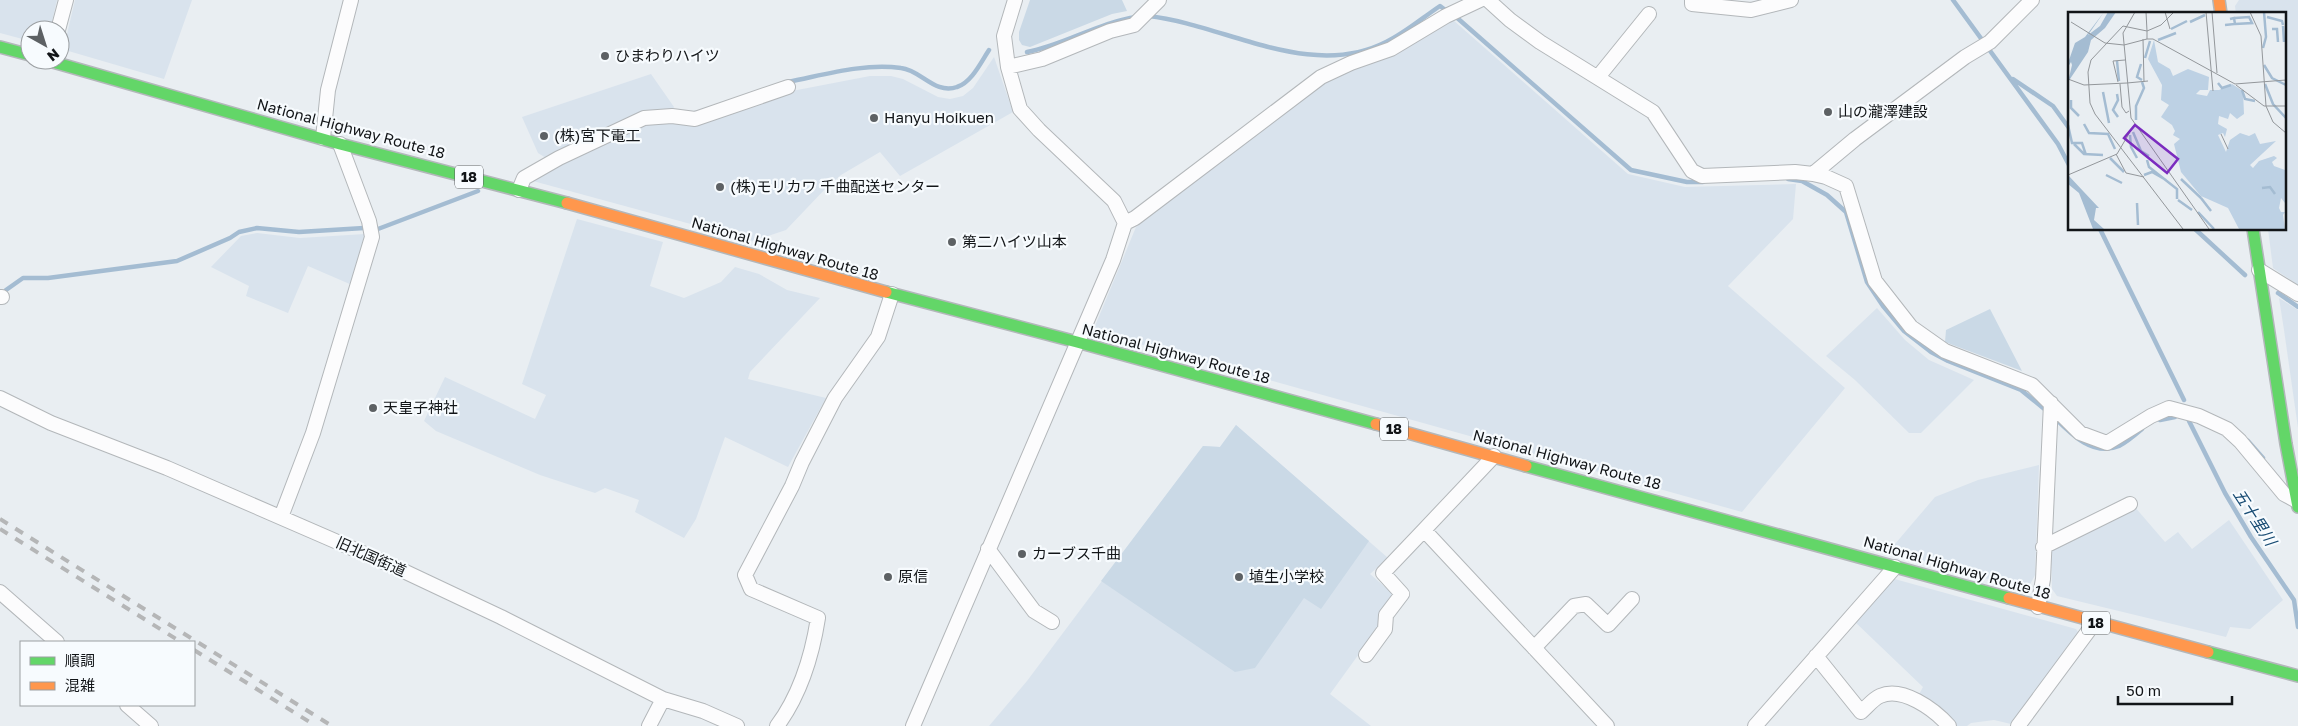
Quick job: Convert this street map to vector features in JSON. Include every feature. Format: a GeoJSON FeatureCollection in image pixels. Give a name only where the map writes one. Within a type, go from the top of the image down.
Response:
{"type":"FeatureCollection","features":[{"type":"Feature","properties":{"kind":"main road"},"geometry":{"type":"LineString","coordinates":[[0,47],[20,52]]}},
{"type":"Feature","properties":{"kind":"main road","name":"National Highway Route 18"},"geometry":{"type":"LineString","coordinates":[[70,66],[340,144],[519,190],[892,294],[1077,342],[2038,607],[2298,676]]}},
{"type":"Feature","properties":{"kind":"main road"},"geometry":{"type":"LineString","coordinates":[[2253,230],[2288,455],[2298,504]]}},
{"type":"Feature","properties":{"kind":"street"},"geometry":{"type":"LineString","coordinates":[[61,20],[66,0]]}},
{"type":"Feature","properties":{"kind":"street"},"geometry":{"type":"LineString","coordinates":[[323,138],[328,90],[351,0]]}},
{"type":"Feature","properties":{"kind":"street"},"geometry":{"type":"LineString","coordinates":[[913,726],[1113,260],[1125,223],[1114,201],[1039,130],[1020,109],[1008,67],[1004,36],[1015,0]]}},
{"type":"Feature","properties":{"kind":"street"},"geometry":{"type":"LineString","coordinates":[[1008,67],[1042,59],[1110,31],[1134,25],[1137,20],[1160,0]]}},
{"type":"Feature","properties":{"kind":"street"},"geometry":{"type":"LineString","coordinates":[[1125,223],[1135,218],[1321,77],[1351,63],[1390,49],[1451,13],[1480,0]]}},
{"type":"Feature","properties":{"kind":"street"},"geometry":{"type":"LineString","coordinates":[[1488,0],[1510,20],[1653,112],[1692,171],[1702,176],[1795,172],[1826,177],[1846,186],[1876,281],[1911,327],[1945,351],[2032,385],[2080,433],[2107,443],[2169,408],[2199,416],[2227,430],[2240,441],[2284,494],[2298,504]]}},
{"type":"Feature","properties":{"kind":"street"},"geometry":{"type":"LineString","coordinates":[[1692,0],[1692,4],[1751,10],[1791,0]]}},
{"type":"Feature","properties":{"kind":"street"},"geometry":{"type":"LineString","coordinates":[[1813,174],[1871,127],[1966,57],[1986,45],[2032,0]]}},
{"type":"Feature","properties":{"kind":"street"},"geometry":{"type":"LineString","coordinates":[[1598,77],[1649,14]]}},
{"type":"Feature","properties":{"kind":"street"},"geometry":{"type":"LineString","coordinates":[[519,190],[524,178],[560,158],[644,118],[672,116],[695,120],[788,87]]}},
{"type":"Feature","properties":{"kind":"street"},"geometry":{"type":"LineString","coordinates":[[281,517],[313,433],[372,237],[369,221],[340,144]]}},
{"type":"Feature","properties":{"kind":"street"},"geometry":{"type":"LineString","coordinates":[[2259,270],[2298,294]]}},
{"type":"Feature","properties":{"kind":"street"},"geometry":{"type":"LineString","coordinates":[[777,726],[792,706],[814,643],[818,618],[751,589],[745,575],[792,486],[800,465],[835,398],[878,337],[892,294]]}},
{"type":"Feature","properties":{"kind":"street","name":"旧北国街道"},"geometry":{"type":"LineString","coordinates":[[0,398],[51,422],[167,468],[395,567],[483,608],[663,699],[703,711],[737,726]]}},
{"type":"Feature","properties":{"kind":"street"},"geometry":{"type":"LineString","coordinates":[[2038,607],[2043,579],[2051,403]]}},
{"type":"Feature","properties":{"kind":"street"},"geometry":{"type":"LineString","coordinates":[[1366,656],[1385,629],[1386,615],[1402,594],[1383,573],[1494,456]]}},
{"type":"Feature","properties":{"kind":"street"},"geometry":{"type":"LineString","coordinates":[[2043,547],[2130,504]]}},
{"type":"Feature","properties":{"kind":"street"},"geometry":{"type":"LineString","coordinates":[[1424,530],[1607,726]]}},
{"type":"Feature","properties":{"kind":"street"},"geometry":{"type":"LineString","coordinates":[[988,549],[1034,611],[1052,622]]}},
{"type":"Feature","properties":{"kind":"street"},"geometry":{"type":"LineString","coordinates":[[1755,726],[1895,567]]}},
{"type":"Feature","properties":{"kind":"street"},"geometry":{"type":"LineString","coordinates":[[0,592],[56,641]]}},
{"type":"Feature","properties":{"kind":"street"},"geometry":{"type":"LineString","coordinates":[[1534,648],[1574,606],[1586,604],[1608,625],[1632,599]]}},
{"type":"Feature","properties":{"kind":"street"},"geometry":{"type":"LineString","coordinates":[[2018,726],[2095,622]]}},
{"type":"Feature","properties":{"kind":"street"},"geometry":{"type":"LineString","coordinates":[[1816,656],[1861,712],[1879,697],[1897,693],[1942,718],[1949,726]]}},
{"type":"Feature","properties":{"kind":"street"},"geometry":{"type":"LineString","coordinates":[[649,726],[663,699]]}},
{"type":"Feature","properties":{"kind":"street"},"geometry":{"type":"LineString","coordinates":[[128,706],[151,726]]}},
{"type":"Feature","properties":{"kind":"shaded area"},"geometry":{"type":"Polygon","coordinates":[[[0,0],[57,0],[52,20],[20,20],[20,38],[0,33],[0,0]]]}},
{"type":"Feature","properties":{"kind":"shaded area"},"geometry":{"type":"Polygon","coordinates":[[[75,0],[192,0],[164,79],[70,51],[70,21],[75,0]]]}},
{"type":"Feature","properties":{"kind":"shaded area"},"geometry":{"type":"Polygon","coordinates":[[[1030,0],[1122,0],[1127,11],[1112,14],[1030,47],[1022,45],[1019,40],[1019,32],[1030,0]]]}},
{"type":"Feature","properties":{"kind":"shaded area"},"geometry":{"type":"Polygon","coordinates":[[[2239,0],[2298,0],[2298,285],[2273,268],[2268,230],[2286,230],[2286,12],[2236,12],[2235,6],[2239,0]]]}},
{"type":"Feature","properties":{"kind":"shaded area"},"geometry":{"type":"Polygon","coordinates":[[[1453,20],[1628,174],[1685,187],[1796,184],[1793,219],[1728,286],[1845,388],[1742,512],[1093,331],[1136,227],[1322,83],[1349,70],[1393,55],[1453,20]]]}},
{"type":"Feature","properties":{"kind":"shaded area"},"geometry":{"type":"Polygon","coordinates":[[[994,57],[1013,112],[900,176],[880,152],[841,175],[786,230],[753,241],[533,181],[563,162],[649,122],[671,120],[690,124],[713,121],[716,117],[792,91],[870,76],[891,76],[903,79],[938,97],[950,99],[963,96],[973,88],[994,57]]]}},
{"type":"Feature","properties":{"kind":"shaded area"},"geometry":{"type":"Polygon","coordinates":[[[651,74],[674,107],[670,113],[546,158],[538,153],[522,117],[651,74]]]}},
{"type":"Feature","properties":{"kind":"shaded area"},"geometry":{"type":"Polygon","coordinates":[[[577,219],[663,242],[650,286],[684,298],[721,282],[735,267],[759,274],[787,290],[820,298],[750,372],[748,379],[826,398],[788,467],[725,437],[696,519],[684,538],[635,512],[639,500],[605,488],[595,493],[540,475],[436,431],[424,421],[445,377],[535,419],[546,395],[522,384],[577,219]]]}},
{"type":"Feature","properties":{"kind":"shaded area"},"geometry":{"type":"Polygon","coordinates":[[[257,233],[300,238],[365,234],[352,285],[308,266],[288,313],[246,296],[249,286],[211,267],[241,236],[257,233]]]}},
{"type":"Feature","properties":{"kind":"shaded area"},"geometry":{"type":"Polygon","coordinates":[[[2279,298],[2298,310],[2298,428],[2284,330],[2279,298]]]}},
{"type":"Feature","properties":{"kind":"shaded area"},"geometry":{"type":"Polygon","coordinates":[[[1877,308],[1905,340],[1929,360],[1974,380],[1921,433],[1909,433],[1855,380],[1826,356],[1877,308]]]}},
{"type":"Feature","properties":{"kind":"shaded area"},"geometry":{"type":"Polygon","coordinates":[[[1990,309],[2022,371],[1945,342],[1946,330],[1990,309]]]}},
{"type":"Feature","properties":{"kind":"shaded area","name":"埴生小学校"},"geometry":{"type":"Polygon","coordinates":[[[1236,425],[1388,558],[1370,574],[1392,593],[1390,601],[1381,614],[1377,629],[1330,694],[1371,726],[989,726],[1027,681],[1203,446],[1220,447],[1236,425]]]}},
{"type":"Feature","properties":{"kind":"shaded area"},"geometry":{"type":"Polygon","coordinates":[[[1236,425],[1369,541],[1321,609],[1304,598],[1255,668],[1235,672],[1101,581],[1203,446],[1220,447],[1236,425]]]}},
{"type":"Feature","properties":{"kind":"shaded area"},"geometry":{"type":"Polygon","coordinates":[[[2039,465],[2035,575],[2027,590],[1889,551],[1935,497],[1978,480],[2039,465]]]}},
{"type":"Feature","properties":{"kind":"shaded area"},"geometry":{"type":"Polygon","coordinates":[[[2134,506],[2165,542],[2178,532],[2192,549],[2229,520],[2283,600],[2250,629],[2230,627],[2226,637],[2057,596],[2052,589],[2051,550],[2134,506]]]}},
{"type":"Feature","properties":{"kind":"shaded area"},"geometry":{"type":"Polygon","coordinates":[[[1891,578],[2076,629],[2080,635],[2011,724],[1994,720],[1971,723],[1967,726],[1955,726],[1917,698],[1923,687],[1854,621],[1891,578]]]}},
{"type":"Feature","properties":{"kind":"waterway"},"geometry":{"type":"LineString","coordinates":[[1953,0],[2058,144],[2068,163]]}},
{"type":"Feature","properties":{"kind":"waterway"},"geometry":{"type":"LineString","coordinates":[[1148,16],[1177,21],[1267,47],[1327,56],[1357,52],[1386,42],[1407,30],[1440,6],[1448,12]]}},
{"type":"Feature","properties":{"kind":"waterway"},"geometry":{"type":"LineString","coordinates":[[1455,16],[1631,170],[1687,182],[1703,182]]}},
{"type":"Feature","properties":{"kind":"waterway"},"geometry":{"type":"LineString","coordinates":[[1027,52],[1041,49],[1109,24],[1137,17]]}},
{"type":"Feature","properties":{"kind":"waterway"},"geometry":{"type":"LineString","coordinates":[[787,82],[843,70],[886,67],[908,70],[935,85],[949,89],[967,81],[976,71],[989,50]]}},
{"type":"Feature","properties":{"kind":"waterway"},"geometry":{"type":"LineString","coordinates":[[2013,79],[2053,106],[2068,127]]}},
{"type":"Feature","properties":{"kind":"waterway"},"geometry":{"type":"LineString","coordinates":[[1788,179],[1802,181],[1827,195],[1846,212],[1867,282],[1883,306],[1904,331],[1931,352],[1948,361],[2021,390],[2048,412]]}},
{"type":"Feature","properties":{"kind":"waterway"},"geometry":{"type":"LineString","coordinates":[[378,229],[478,191]]}},
{"type":"Feature","properties":{"kind":"waterway"},"geometry":{"type":"LineString","coordinates":[[6,290],[23,278],[48,278],[177,261],[230,238],[239,232],[257,228],[299,232],[364,228]]}},
{"type":"Feature","properties":{"kind":"waterway"},"geometry":{"type":"LineString","coordinates":[[2100,230],[2184,400]]}},
{"type":"Feature","properties":{"kind":"waterway"},"geometry":{"type":"LineString","coordinates":[[2196,230],[2245,275]]}},
{"type":"Feature","properties":{"kind":"waterway"},"geometry":{"type":"LineString","coordinates":[[2278,293],[2298,307]]}},
{"type":"Feature","properties":{"kind":"waterway"},"geometry":{"type":"LineString","coordinates":[[2054,417],[2075,437],[2091,446],[2100,448],[2109,449],[2119,446],[2142,429]]}},
{"type":"Feature","properties":{"kind":"waterway"},"geometry":{"type":"LineString","coordinates":[[2160,420],[2175,417]]}},
{"type":"Feature","properties":{"kind":"waterway","name":"五十里川"},"geometry":{"type":"LineString","coordinates":[[2189,421],[2225,493],[2251,537],[2294,600],[2298,627]]}},
{"type":"Feature","properties":{"kind":"waterway"},"geometry":{"type":"LineString","coordinates":[[2248,441],[2263,458]]}},
{"type":"Feature","properties":{"kind":"railway"},"geometry":{"type":"LineString","coordinates":[[0,519],[332,726]]}},
{"type":"Feature","properties":{"kind":"railway"},"geometry":{"type":"LineString","coordinates":[[0,529],[179,641]]}},
{"type":"Feature","properties":{"kind":"railway"},"geometry":{"type":"LineString","coordinates":[[195,651],[316,726]]}},
{"type":"Feature","properties":{"kind":"traffic: fast"},"geometry":{"type":"LineString","coordinates":[[0,47],[20,52]]}},
{"type":"Feature","properties":{"kind":"traffic: fast"},"geometry":{"type":"LineString","coordinates":[[70,67],[340,144],[567,203]]}},
{"type":"Feature","properties":{"kind":"traffic: fast"},"geometry":{"type":"LineString","coordinates":[[2253,230],[2286,444],[2298,507]]}},
{"type":"Feature","properties":{"kind":"traffic: fast"},"geometry":{"type":"LineString","coordinates":[[886,292],[1376,424]]}},
{"type":"Feature","properties":{"kind":"traffic: fast"},"geometry":{"type":"LineString","coordinates":[[1526,466],[2009,598]]}},
{"type":"Feature","properties":{"kind":"traffic: fast"},"geometry":{"type":"LineString","coordinates":[[2208,652],[2298,676]]}},
{"type":"Feature","properties":{"kind":"traffic: slow"},"geometry":{"type":"LineString","coordinates":[[2219,0],[2221,12]]}},
{"type":"Feature","properties":{"kind":"traffic: slow"},"geometry":{"type":"LineString","coordinates":[[567,203],[886,292]]}},
{"type":"Feature","properties":{"kind":"traffic: slow"},"geometry":{"type":"LineString","coordinates":[[1376,424],[1526,466]]}},
{"type":"Feature","properties":{"kind":"traffic: slow"},"geometry":{"type":"LineString","coordinates":[[2009,598],[2208,652]]}},
{"type":"Feature","properties":{"kind":"place","name":"ひまわりハイツ"},"geometry":{"type":"Point","coordinates":[605,56]}},
{"type":"Feature","properties":{"kind":"place","name":"山の瀧澤建設"},"geometry":{"type":"Point","coordinates":[1828,112]}},
{"type":"Feature","properties":{"kind":"place","name":"Hanyu Hoikuen"},"geometry":{"type":"Point","coordinates":[874,118]}},
{"type":"Feature","properties":{"kind":"place","name":"(株)宮下電工"},"geometry":{"type":"Point","coordinates":[544,136]}},
{"type":"Feature","properties":{"kind":"place","name":"(株)モリカワ 千曲配送センター"},"geometry":{"type":"Point","coordinates":[720,187]}},
{"type":"Feature","properties":{"kind":"place","name":"第二ハイツ山本"},"geometry":{"type":"Point","coordinates":[952,242]}},
{"type":"Feature","properties":{"kind":"place","name":"天皇子神社"},"geometry":{"type":"Point","coordinates":[373,408]}},
{"type":"Feature","properties":{"kind":"place","name":"カーブス千曲"},"geometry":{"type":"Point","coordinates":[1022,554]}},
{"type":"Feature","properties":{"kind":"place","name":"原信"},"geometry":{"type":"Point","coordinates":[888,577]}},
{"type":"Feature","properties":{"kind":"place","name":"埴生小学校"},"geometry":{"type":"Point","coordinates":[1239,577]}}]}
